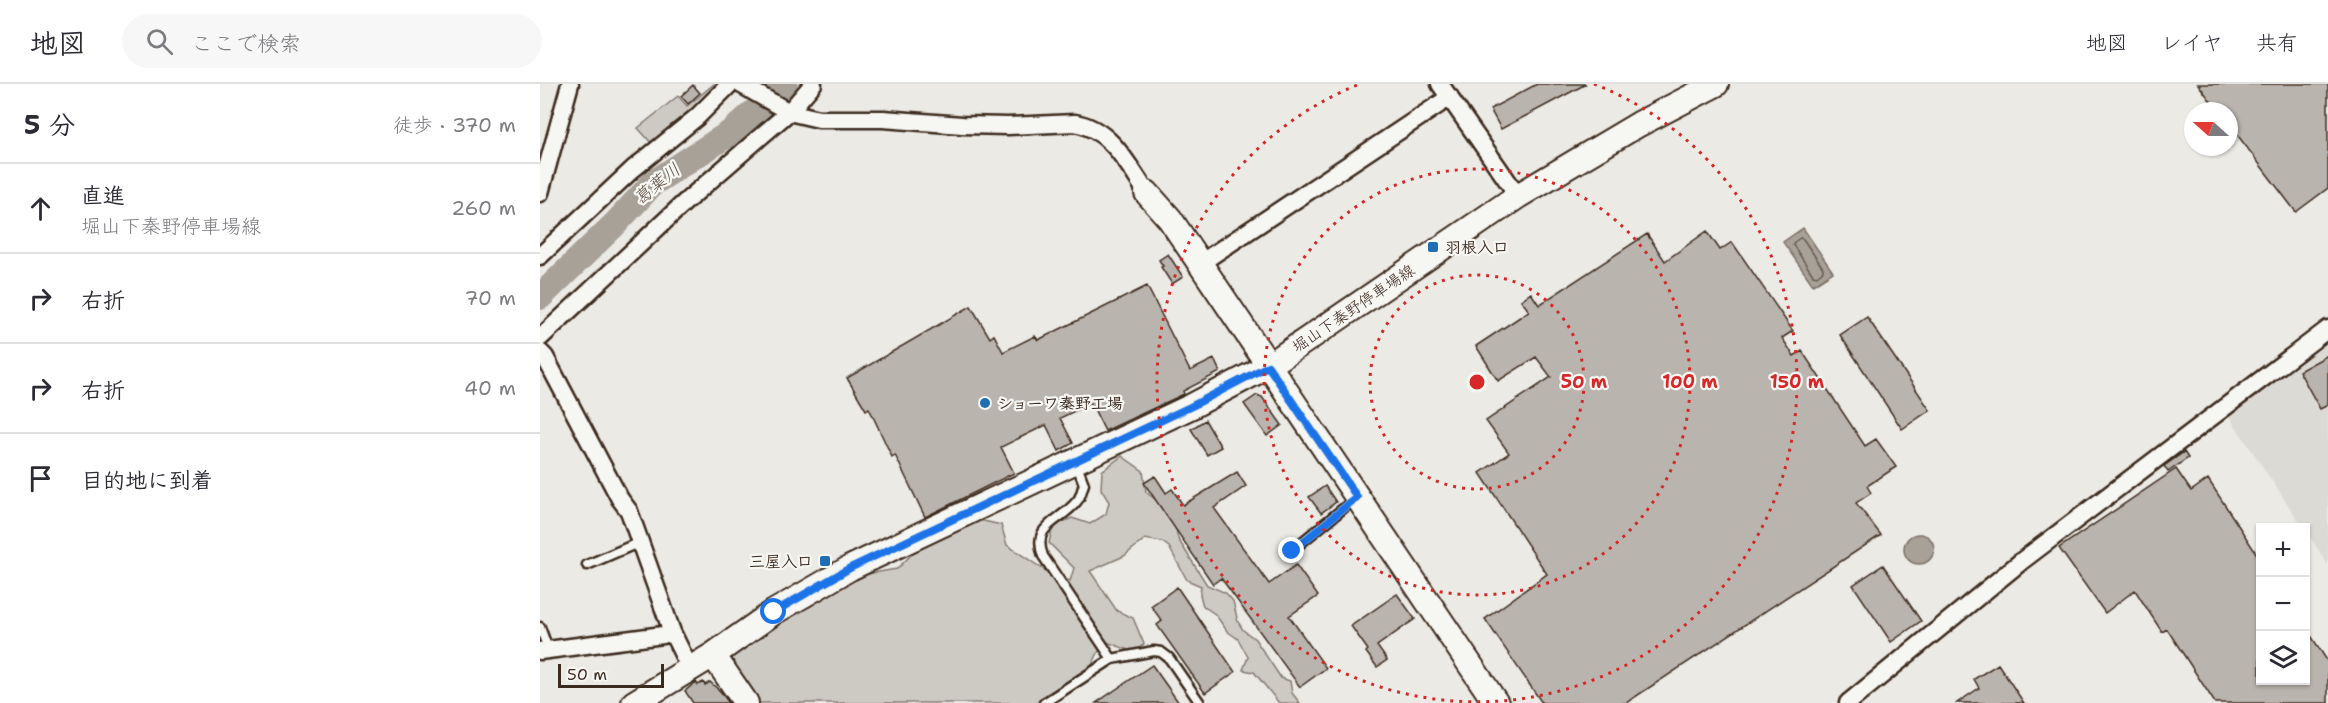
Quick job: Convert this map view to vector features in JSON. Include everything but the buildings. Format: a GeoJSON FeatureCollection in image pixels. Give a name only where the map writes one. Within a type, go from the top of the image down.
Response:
{"type":"FeatureCollection","features":[{"type":"Feature","properties":{"kind":"main road","name":"堀山下秦野停車場線"},"geometry":{"type":"LineString","coordinates":[[634,703],[712,655],[774,612],[850,568],[1192,406],[1268,366],[1518,196],[1639,124],[1716,84]]}},
{"type":"Feature","properties":{"kind":"main road"},"geometry":{"type":"LineString","coordinates":[[1147,193],[1170,219],[1496,703]]}},
{"type":"Feature","properties":{"kind":"main road"},"geometry":{"type":"LineString","coordinates":[[712,655],[746,703]]}},
{"type":"Feature","properties":{"kind":"street"},"geometry":{"type":"LineString","coordinates":[[540,193],[570,84]]}},
{"type":"Feature","properties":{"kind":"street"},"geometry":{"type":"LineString","coordinates":[[540,256],[633,169],[697,117],[730,84]]}},
{"type":"Feature","properties":{"kind":"street"},"geometry":{"type":"LineString","coordinates":[[740,84],[785,110],[819,119],[883,119],[1008,126],[1084,124],[1104,135],[1112,143],[1147,193]]}},
{"type":"Feature","properties":{"kind":"street"},"geometry":{"type":"LineString","coordinates":[[540,338],[813,84]]}},
{"type":"Feature","properties":{"kind":"street"},"geometry":{"type":"LineString","coordinates":[[1199,264],[1445,90],[1518,196]]}},
{"type":"Feature","properties":{"kind":"street"},"geometry":{"type":"LineString","coordinates":[[1848,703],[2023,560],[2328,329]]}},
{"type":"Feature","properties":{"kind":"street"},"geometry":{"type":"LineString","coordinates":[[540,352],[545,357],[620,499],[629,511],[672,632],[690,669]]}},
{"type":"Feature","properties":{"kind":"street"},"geometry":{"type":"LineString","coordinates":[[544,650],[672,632]]}},
{"type":"Feature","properties":{"kind":"lane"},"geometry":{"type":"LineString","coordinates":[[1076,462],[1084,484],[1078,500],[1063,515],[1048,524],[1040,536],[1040,547],[1043,556],[1112,658]]}},
{"type":"Feature","properties":{"kind":"lane"},"geometry":{"type":"LineString","coordinates":[[1292,551],[1357,497]]}},
{"type":"Feature","properties":{"kind":"lane"},"geometry":{"type":"LineString","coordinates":[[586,565],[640,542]]}},
{"type":"Feature","properties":{"kind":"lane"},"geometry":{"type":"LineString","coordinates":[[540,627],[544,650]]}},
{"type":"Feature","properties":{"kind":"lane"},"geometry":{"type":"LineString","coordinates":[[1044,703],[1112,658],[1145,652],[1161,652],[1168,658],[1200,703]]}},
{"type":"Feature","properties":{"kind":"shaded area"},"geometry":{"type":"Polygon","coordinates":[[[714,84],[723,84],[654,146],[638,128],[678,96],[687,106],[714,84]]]}},
{"type":"Feature","properties":{"kind":"shaded area"},"geometry":{"type":"Polygon","coordinates":[[[2328,339],[2328,565],[2310,537],[2310,523],[2300,523],[2228,415],[2328,339]]]}},
{"type":"Feature","properties":{"kind":"shaded area"},"geometry":{"type":"Polygon","coordinates":[[[1122,456],[1143,471],[1146,492],[1160,503],[1175,524],[1178,539],[1207,585],[1226,593],[1233,601],[1238,622],[1243,630],[1255,639],[1281,678],[1290,681],[1292,693],[1300,703],[1279,703],[1254,672],[1243,670],[1248,657],[1238,639],[1227,631],[1215,614],[1203,606],[1200,595],[1201,586],[1187,580],[1169,547],[1162,542],[1145,539],[1124,556],[1090,571],[1117,611],[1133,618],[1144,644],[1134,652],[1104,641],[1092,665],[1090,677],[1046,703],[756,703],[730,666],[732,655],[779,621],[811,606],[827,593],[867,574],[897,569],[922,544],[979,520],[1001,525],[1007,545],[1046,571],[1070,581],[1074,568],[1049,543],[1053,526],[1072,518],[1090,524],[1106,514],[1109,502],[1101,489],[1102,471],[1122,456]]]}},
{"type":"Feature","properties":{"kind":"water"},"geometry":{"type":"Polygon","coordinates":[[[1803,228],[1833,272],[1813,285],[1783,242],[1803,228]]]}},
{"type":"Feature","properties":{"kind":"water"},"geometry":{"type":"Polygon","coordinates":[[[1919,534],[1930,538],[1934,549],[1930,560],[1919,564],[1908,560],[1904,549],[1908,538],[1919,534]]]}},
{"type":"Feature","properties":{"kind":"waterway","name":"葛葉川"},"geometry":{"type":"LineString","coordinates":[[540,297],[616,223],[653,183],[733,131],[785,84]]}},
{"type":"Feature","properties":{"kind":"place","name":"羽根入口"},"geometry":{"type":"Point","coordinates":[1433,247]}},
{"type":"Feature","properties":{"kind":"place","name":"ショーワ秦野工場"},"geometry":{"type":"Point","coordinates":[985,403]}},
{"type":"Feature","properties":{"kind":"place","name":"三屋入口"},"geometry":{"type":"Point","coordinates":[825,561]}},
{"type":"Feature","properties":{"kind":"route"},"geometry":{"type":"LineString","coordinates":[[774,612],[820,584],[874,556],[1192,406],[1268,366],[1357,497],[1292,551]]}}]}
